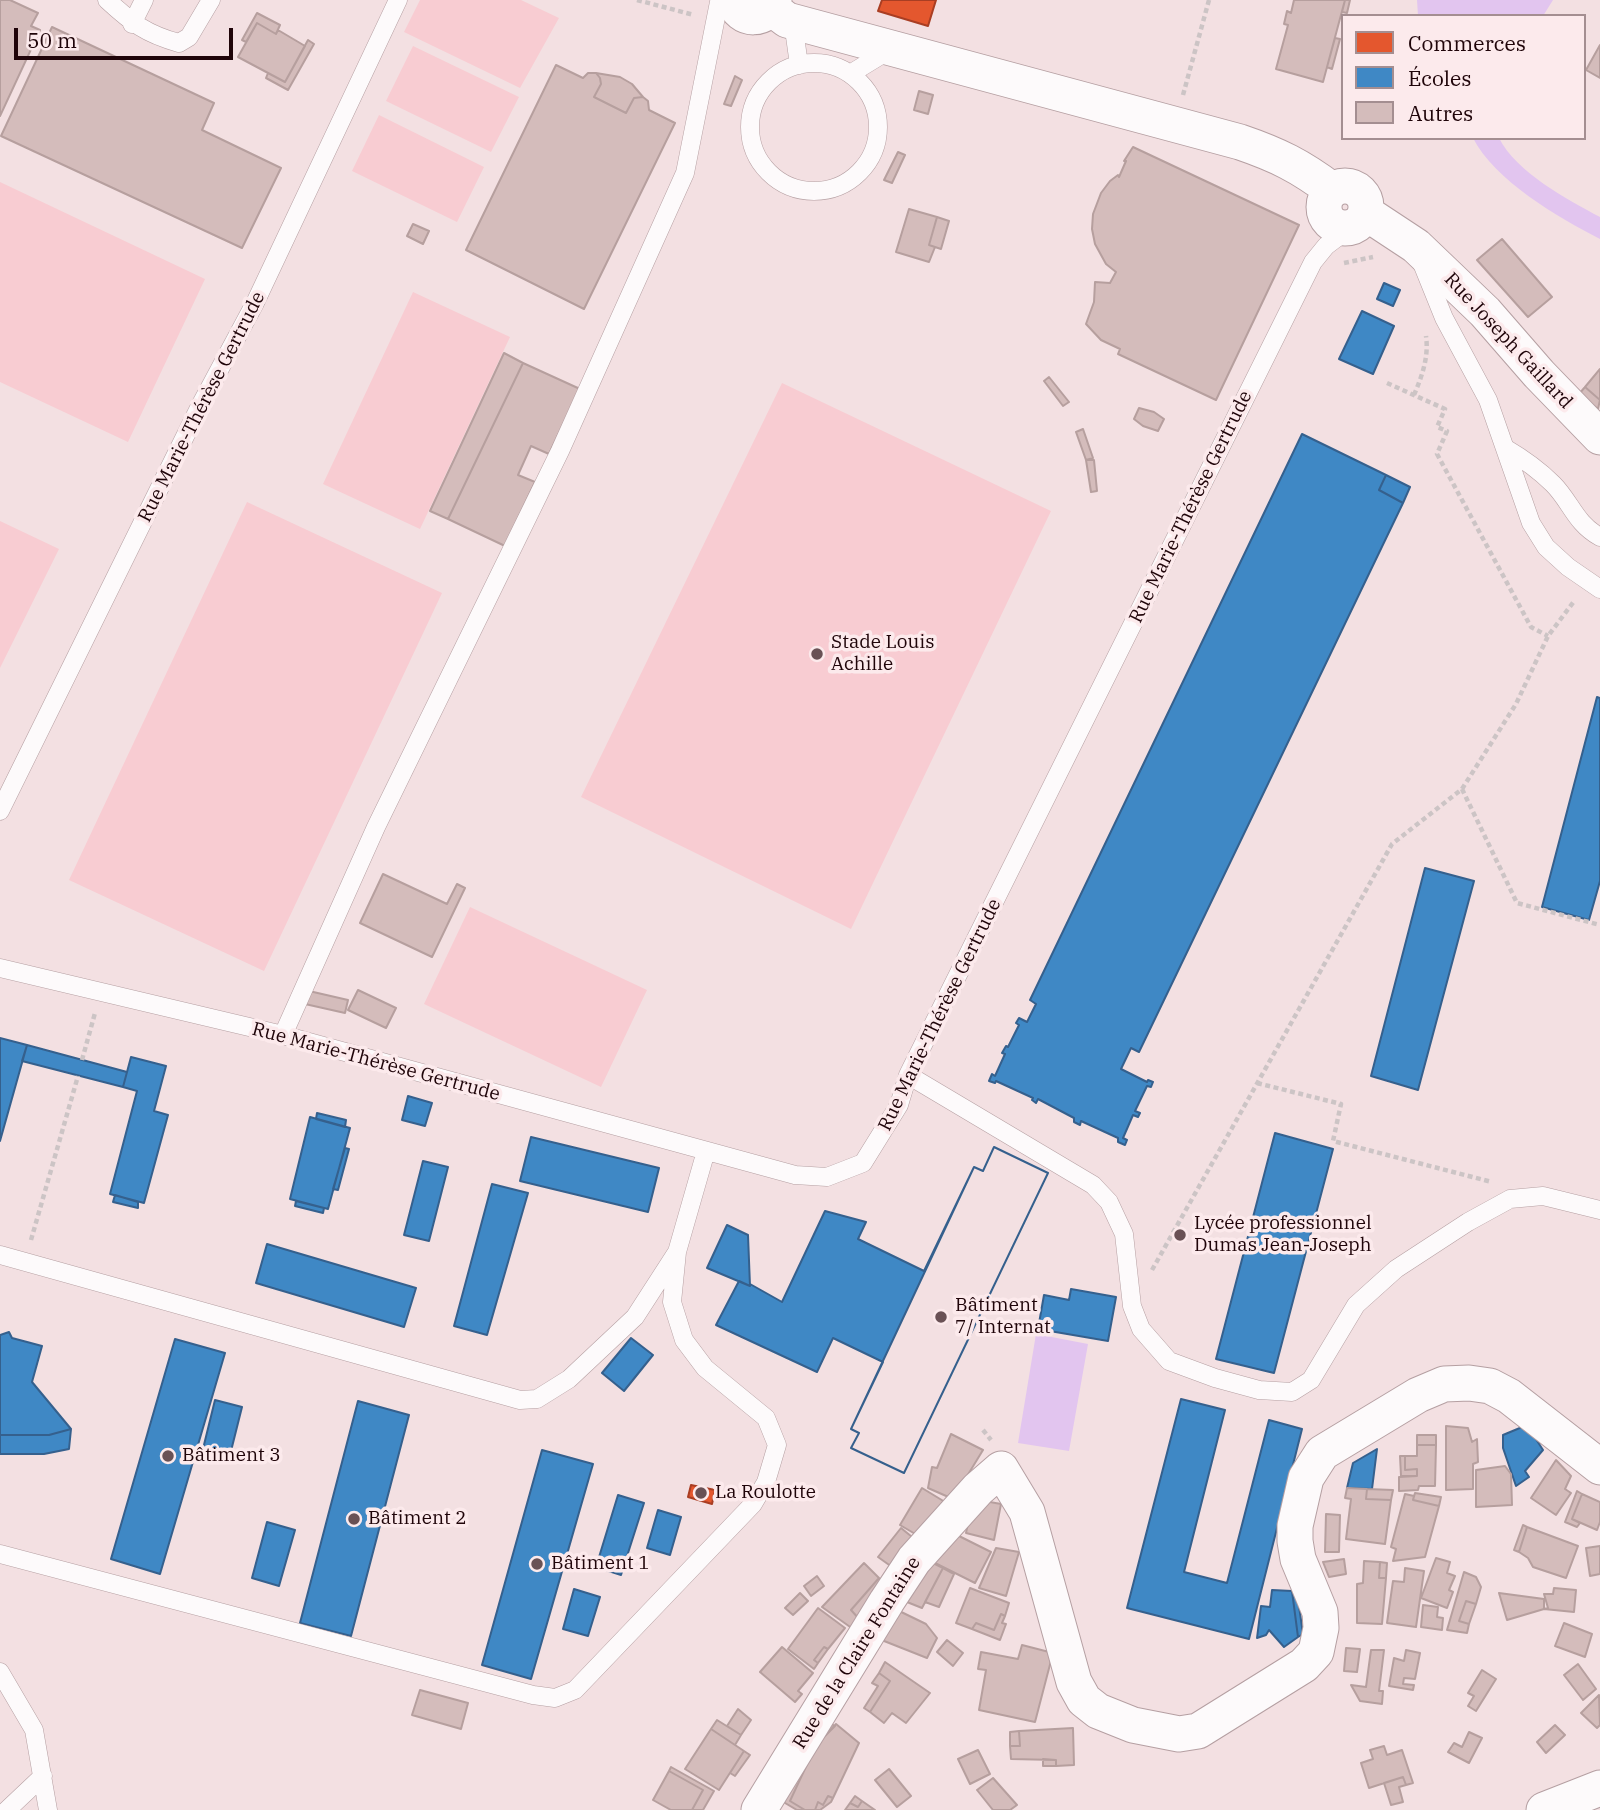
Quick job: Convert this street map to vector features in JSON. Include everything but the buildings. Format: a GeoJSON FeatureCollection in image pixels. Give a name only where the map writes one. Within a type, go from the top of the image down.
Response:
{"type":"FeatureCollection","features":[{"type":"Feature","properties":{"kind":"street"},"geometry":{"type":"LineString","coordinates":[[718,4],[751,18],[779,10],[891,49],[1220,135],[1283,157],[1332,190],[1343,186],[1357,189],[1365,199],[1358,220]]}},
{"type":"Feature","properties":{"kind":"street","name":"Rue Joseph Gaillard"},"geometry":{"type":"LineString","coordinates":[[1358,220],[1416,246],[1485,312],[1539,374],[1600,437]]}},
{"type":"Feature","properties":{"kind":"street","name":"Rue de la Claire Fontaine"},"geometry":{"type":"LineString","coordinates":[[759,1810],[914,1560],[978,1489],[1001,1469],[1027,1512],[1074,1682],[1084,1700],[1098,1711],[1133,1725],[1179,1734],[1198,1731],[1304,1665],[1317,1652],[1321,1628],[1320,1612],[1298,1559],[1295,1541],[1306,1478],[1322,1453],[1418,1395],[1444,1384],[1469,1383],[1490,1386],[1509,1396],[1600,1467]]}},
{"type":"Feature","properties":{"kind":"street"},"geometry":{"type":"LineString","coordinates":[[1544,1810],[1600,1788]]}},
{"type":"Feature","properties":{"kind":"lane"},"geometry":{"type":"LineString","coordinates":[[107,0],[132,24],[179,43],[189,37],[211,0]]}},
{"type":"Feature","properties":{"kind":"lane"},"geometry":{"type":"LineString","coordinates":[[132,24],[144,0]]}},
{"type":"Feature","properties":{"kind":"lane","name":"Rue Marie-Thérèse Gertrude"},"geometry":{"type":"LineString","coordinates":[[0,811],[201,404],[261,291],[398,0]]}},
{"type":"Feature","properties":{"kind":"lane"},"geometry":{"type":"LineString","coordinates":[[284,1035],[376,827],[560,450],[685,173],[718,4]]}},
{"type":"Feature","properties":{"kind":"lane"},"geometry":{"type":"LineString","coordinates":[[779,10],[799,65]]}},
{"type":"Feature","properties":{"kind":"lane"},"geometry":{"type":"LineString","coordinates":[[850,74],[891,49]]}},
{"type":"Feature","properties":{"kind":"lane"},"geometry":{"type":"LineString","coordinates":[[817,63],[834,66],[850,74],[865,88],[875,106],[878,127],[875,147],[866,165],[851,180],[833,188],[813,191],[792,187],[775,178],[760,163],[752,144],[750,124],[754,104],[764,86],[780,73],[799,65],[817,63]]}},
{"type":"Feature","properties":{"kind":"lane","name":"Rue Marie-Thérèse Gertrude"},"geometry":{"type":"LineString","coordinates":[[0,968],[284,1035],[795,1175],[827,1177],[863,1163],[899,1105],[908,1075],[1313,262],[1326,246],[1358,220]]}},
{"type":"Feature","properties":{"kind":"lane"},"geometry":{"type":"LineString","coordinates":[[1416,246],[1444,318],[1488,400],[1531,523],[1546,547],[1594,585]]}},
{"type":"Feature","properties":{"kind":"lane"},"geometry":{"type":"LineString","coordinates":[[1505,449],[1525,460],[1555,486],[1572,512],[1591,532],[1600,537]]}},
{"type":"Feature","properties":{"kind":"lane"},"geometry":{"type":"LineString","coordinates":[[908,1075],[1093,1185],[1109,1202],[1124,1234],[1132,1306],[1141,1329],[1169,1360],[1259,1390],[1292,1392],[1311,1380],[1356,1305],[1396,1269],[1468,1222],[1510,1199],[1543,1196],[1600,1210]]}},
{"type":"Feature","properties":{"kind":"lane"},"geometry":{"type":"LineString","coordinates":[[0,1554],[533,1695],[555,1698],[575,1690],[753,1504],[766,1482],[777,1445],[766,1418],[705,1368],[684,1340],[672,1302],[677,1252],[706,1151]]}},
{"type":"Feature","properties":{"kind":"lane"},"geometry":{"type":"LineString","coordinates":[[0,1255],[520,1400],[537,1399],[569,1380],[635,1317],[677,1252]]}},
{"type":"Feature","properties":{"kind":"lane"},"geometry":{"type":"LineString","coordinates":[[0,1672],[34,1730],[48,1810]]}},
{"type":"Feature","properties":{"kind":"lane"},"geometry":{"type":"LineString","coordinates":[[7,1810],[43,1776]]}},
{"type":"Feature","properties":{"kind":"path"},"geometry":{"type":"LineString","coordinates":[[637,0],[718,4]]}},
{"type":"Feature","properties":{"kind":"path"},"geometry":{"type":"LineString","coordinates":[[1182,97],[1209,0]]}},
{"type":"Feature","properties":{"kind":"path"},"geometry":{"type":"LineString","coordinates":[[1342,263],[1374,257],[1384,262]]}},
{"type":"Feature","properties":{"kind":"path"},"geometry":{"type":"LineString","coordinates":[[1414,396],[1422,378],[1428,350],[1425,323]]}},
{"type":"Feature","properties":{"kind":"path"},"geometry":{"type":"LineString","coordinates":[[1387,383],[1445,410],[1437,427],[1447,431],[1437,454],[1531,627],[1548,636]]}},
{"type":"Feature","properties":{"kind":"path"},"geometry":{"type":"LineString","coordinates":[[1132,1306],[1392,845],[1462,789],[1516,704],[1548,636],[1594,585]]}},
{"type":"Feature","properties":{"kind":"path"},"geometry":{"type":"LineString","coordinates":[[1462,789],[1517,903],[1600,925]]}},
{"type":"Feature","properties":{"kind":"path"},"geometry":{"type":"LineString","coordinates":[[82,1060],[101,992]]}},
{"type":"Feature","properties":{"kind":"path"},"geometry":{"type":"LineString","coordinates":[[25,1262],[78,1076]]}},
{"type":"Feature","properties":{"kind":"path"},"geometry":{"type":"LineString","coordinates":[[1257,1083],[1342,1104],[1333,1141],[1543,1196]]}},
{"type":"Feature","properties":{"kind":"shaded area"},"geometry":{"type":"Polygon","coordinates":[[[420,0],[521,0],[559,18],[520,88],[404,32],[420,0]]]}},
{"type":"Feature","properties":{"kind":"shaded area"},"geometry":{"type":"Polygon","coordinates":[[[1417,0],[1553,0],[1544,14],[1418,14],[1417,0]]]}},
{"type":"Feature","properties":{"kind":"shaded area"},"geometry":{"type":"Polygon","coordinates":[[[413,46],[519,97],[491,152],[386,101],[413,46]]]}},
{"type":"Feature","properties":{"kind":"shaded area"},"geometry":{"type":"Polygon","coordinates":[[[379,115],[484,167],[457,222],[352,171],[379,115]]]}},
{"type":"Feature","properties":{"kind":"shaded area"},"geometry":{"type":"Polygon","coordinates":[[[1474,140],[1500,140],[1517,162],[1544,184],[1600,217],[1600,239],[1529,196],[1496,169],[1474,140]]]}},
{"type":"Feature","properties":{"kind":"shaded area"},"geometry":{"type":"Polygon","coordinates":[[[0,182],[205,279],[128,442],[0,382],[0,182]]]}},
{"type":"Feature","properties":{"kind":"shaded area"},"geometry":{"type":"Polygon","coordinates":[[[413,292],[510,337],[420,529],[323,484],[413,292]]]}},
{"type":"Feature","properties":{"kind":"shaded area","name":"Stade Louis Achille"},"geometry":{"type":"Polygon","coordinates":[[[782,383],[1051,511],[851,929],[581,797],[782,383]]]}},
{"type":"Feature","properties":{"kind":"shaded area"},"geometry":{"type":"Polygon","coordinates":[[[247,502],[442,593],[264,971],[69,880],[247,502]]]}},
{"type":"Feature","properties":{"kind":"shaded area"},"geometry":{"type":"Polygon","coordinates":[[[0,521],[59,549],[0,668],[0,521]]]}},
{"type":"Feature","properties":{"kind":"shaded area"},"geometry":{"type":"Polygon","coordinates":[[[470,907],[647,990],[601,1087],[424,1004],[470,907]]]}},
{"type":"Feature","properties":{"kind":"shaded area"},"geometry":{"type":"Polygon","coordinates":[[[1036,1334],[1088,1344],[1069,1451],[1018,1443],[1036,1334]]]}},
{"type":"Feature","properties":{"kind":"place","name":"Stade Louis Achille"},"geometry":{"type":"Point","coordinates":[817,654]}},
{"type":"Feature","properties":{"kind":"place","name":"Lycée professionnel Dumas Jean-Joseph"},"geometry":{"type":"Point","coordinates":[1180,1235]}},
{"type":"Feature","properties":{"kind":"place","name":"Bâtiment 7/ Internat"},"geometry":{"type":"Point","coordinates":[941,1317]}},
{"type":"Feature","properties":{"kind":"place","name":"Bâtiment 3"},"geometry":{"type":"Point","coordinates":[168,1456]}},
{"type":"Feature","properties":{"kind":"place","name":"La Roulotte"},"geometry":{"type":"Point","coordinates":[701,1493]}},
{"type":"Feature","properties":{"kind":"place","name":"Bâtiment 2"},"geometry":{"type":"Point","coordinates":[354,1519]}},
{"type":"Feature","properties":{"kind":"place","name":"Bâtiment 1"},"geometry":{"type":"Point","coordinates":[537,1564]}}]}
